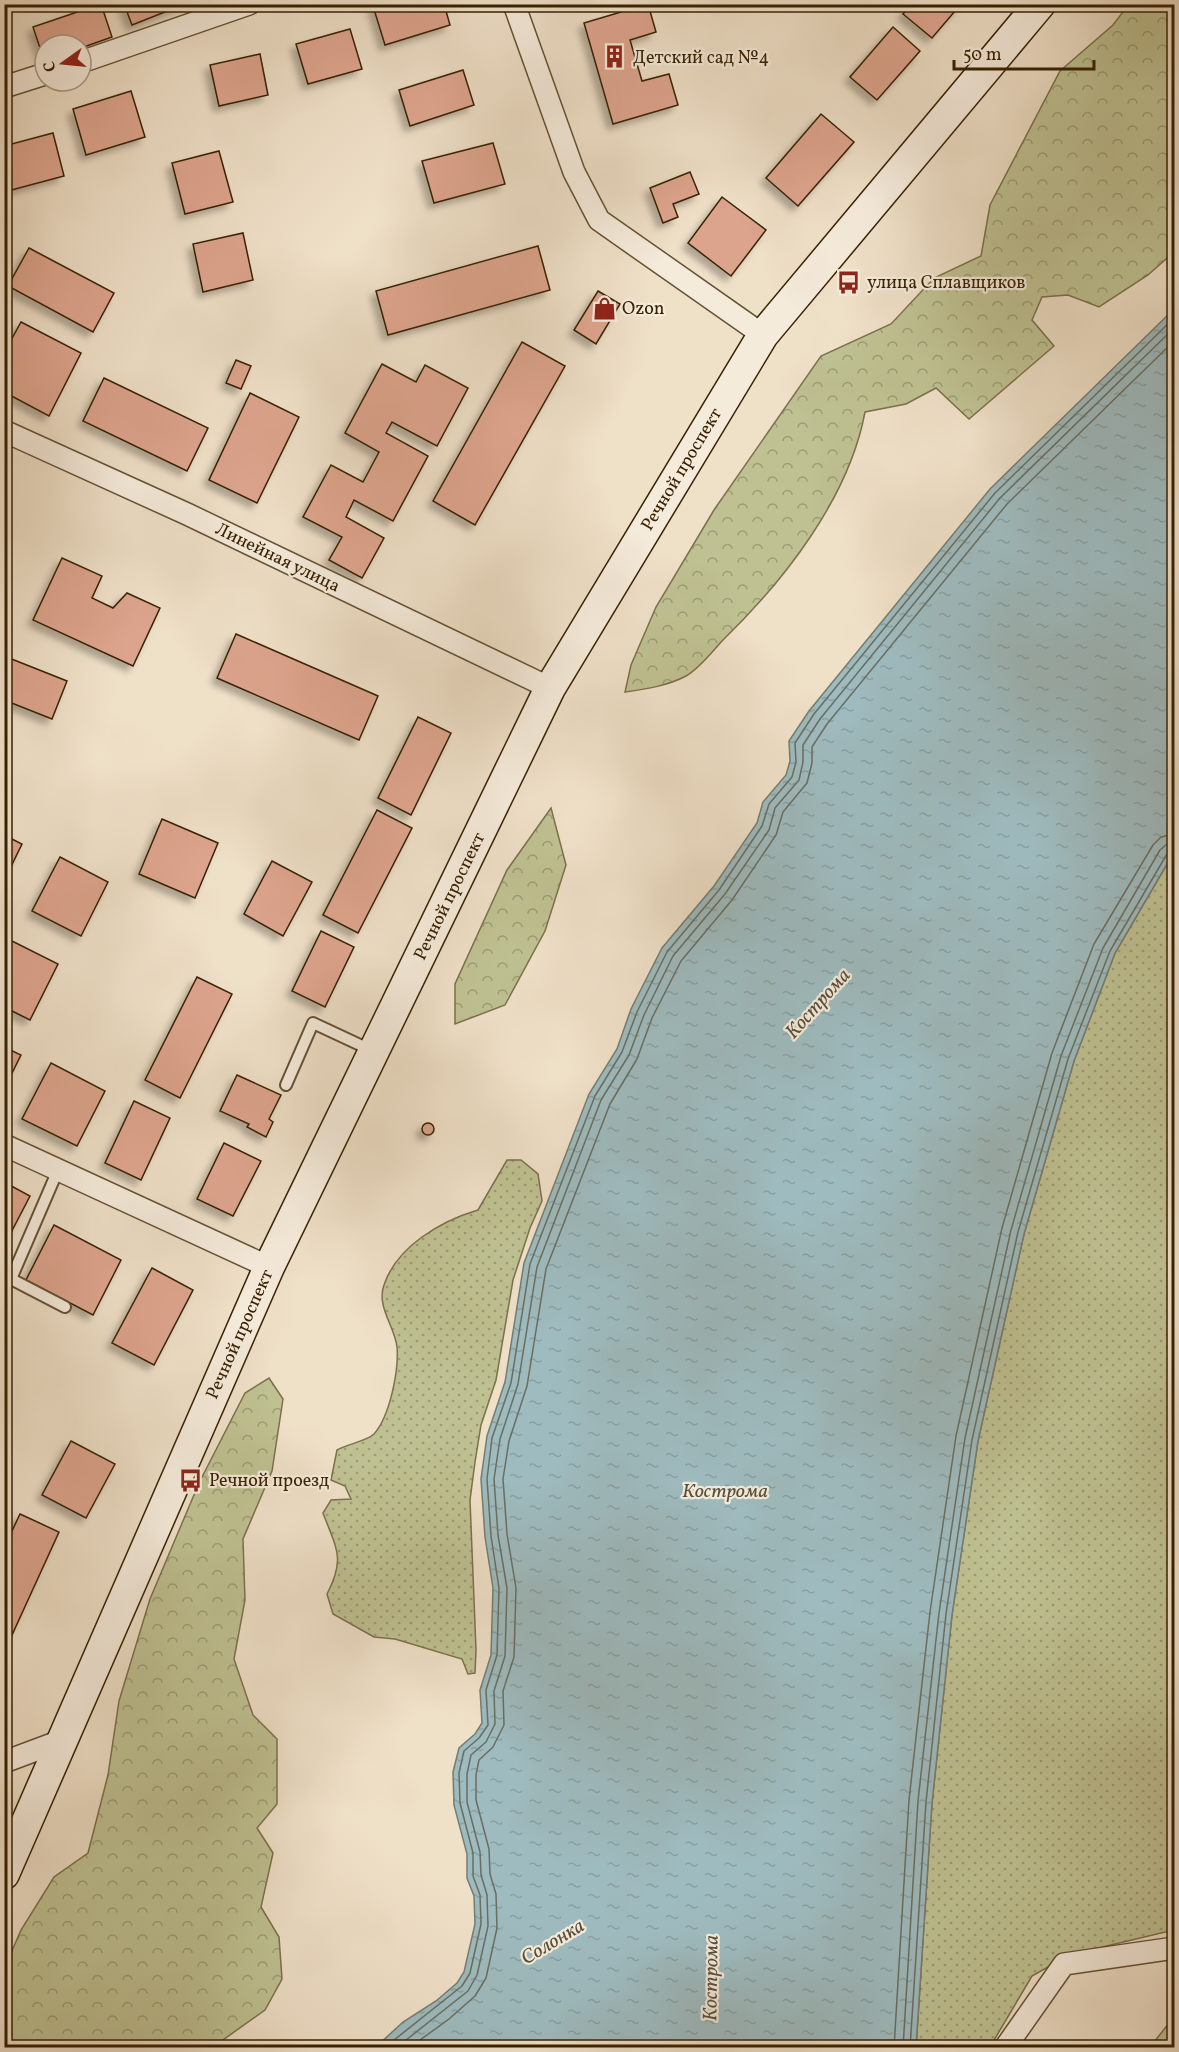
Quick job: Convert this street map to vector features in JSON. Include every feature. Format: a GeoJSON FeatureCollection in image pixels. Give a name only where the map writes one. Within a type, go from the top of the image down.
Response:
{"type":"FeatureCollection","features":[{"type":"Feature","properties":{"kind":"street"},"geometry":{"type":"LineString","coordinates":[[93,58],[249,4]]}},
{"type":"Feature","properties":{"kind":"street"},"geometry":{"type":"LineString","coordinates":[[514,4],[574,172],[599,220],[763,335]]}},
{"type":"Feature","properties":{"kind":"street","name":"Речной проспект"},"geometry":{"type":"LineString","coordinates":[[4,1874],[269,1267],[550,688],[763,335],[1040,4]]}},
{"type":"Feature","properties":{"kind":"street"},"geometry":{"type":"LineString","coordinates":[[4,87],[33,78]]}},
{"type":"Feature","properties":{"kind":"street","name":"Линейная улица"},"geometry":{"type":"LineString","coordinates":[[4,431],[188,514],[550,688]]}},
{"type":"Feature","properties":{"kind":"street"},"geometry":{"type":"LineString","coordinates":[[4,1145],[269,1267]]}},
{"type":"Feature","properties":{"kind":"street"},"geometry":{"type":"LineString","coordinates":[[4,1762],[63,1740]]}},
{"type":"Feature","properties":{"kind":"street"},"geometry":{"type":"LineString","coordinates":[[1005,2048],[1064,1964],[1174,1948]]}},
{"type":"Feature","properties":{"kind":"lane"},"geometry":{"type":"LineString","coordinates":[[286,1085],[313,1023],[374,1051]]}},
{"type":"Feature","properties":{"kind":"lane"},"geometry":{"type":"LineString","coordinates":[[58,1170],[8,1277],[65,1307]]}},
{"type":"Feature","properties":{"kind":"green space"},"geometry":{"type":"Polygon","coordinates":[[[1129,4],[1174,5],[1174,252],[1148,275],[1099,307],[1068,295],[1042,297],[1032,320],[1054,346],[969,419],[936,388],[906,404],[865,412],[857,444],[845,476],[829,506],[811,536],[768,592],[691,673],[664,685],[625,692],[631,665],[656,607],[714,510],[821,356],[891,324],[934,278],[981,256],[990,205],[1060,71],[1113,25],[1129,4]]]}},
{"type":"Feature","properties":{"kind":"green space"},"geometry":{"type":"Polygon","coordinates":[[[551,808],[566,865],[545,931],[505,1005],[455,1024],[455,984],[507,870],[551,808]]]}},
{"type":"Feature","properties":{"kind":"green space"},"geometry":{"type":"Polygon","coordinates":[[[1174,852],[1174,1930],[1069,1955],[1032,1976],[990,2047],[916,2048],[932,1803],[952,1615],[978,1441],[1024,1234],[1074,1061],[1115,953],[1174,852]]]}},
{"type":"Feature","properties":{"kind":"green space"},"geometry":{"type":"Polygon","coordinates":[[[507,1160],[521,1160],[538,1174],[542,1201],[530,1228],[513,1280],[496,1380],[481,1425],[475,1462],[470,1500],[476,1650],[475,1673],[468,1674],[462,1659],[395,1639],[374,1637],[333,1614],[327,1594],[338,1562],[335,1545],[323,1513],[331,1500],[351,1499],[345,1486],[331,1480],[337,1450],[367,1439],[374,1434],[389,1405],[397,1368],[397,1347],[384,1309],[382,1293],[390,1271],[399,1258],[422,1237],[435,1228],[478,1210],[507,1160]]]}},
{"type":"Feature","properties":{"kind":"green space"},"geometry":{"type":"Polygon","coordinates":[[[269,1378],[283,1399],[272,1471],[243,1539],[245,1600],[234,1659],[253,1715],[277,1739],[277,1804],[257,1828],[273,1853],[261,1907],[279,1937],[282,1979],[265,2010],[213,2047],[5,2047],[5,1967],[21,1930],[54,1877],[88,1853],[108,1775],[119,1701],[150,1599],[199,1483],[245,1393],[269,1378]]]}},
{"type":"Feature","properties":{"kind":"green space"},"geometry":{"type":"Polygon","coordinates":[[[1173,2018],[1174,2047],[1150,2047],[1173,2018]]]}},
{"type":"Feature","properties":{"kind":"water","name":"Кострома"},"geometry":{"type":"Polygon","coordinates":[[[1174,309],[1174,852],[1115,953],[1074,1061],[1024,1234],[978,1441],[952,1615],[932,1803],[916,2047],[376,2047],[403,2022],[436,2001],[457,1983],[464,1972],[475,1924],[474,1896],[467,1878],[467,1854],[454,1805],[453,1772],[459,1748],[475,1734],[482,1723],[480,1690],[491,1655],[493,1588],[485,1537],[481,1479],[487,1436],[505,1382],[524,1263],[589,1094],[617,1049],[631,1009],[662,948],[714,886],[757,823],[763,802],[786,775],[790,761],[789,741],[809,711],[990,489],[1174,309]]]}},
{"type":"Feature","properties":{"kind":"building"},"geometry":{"type":"Polygon","coordinates":[[[101,4],[112,37],[93,44],[93,33],[35,33],[33,27],[101,4]]]}},
{"type":"Feature","properties":{"kind":"building"},"geometry":{"type":"Polygon","coordinates":[[[124,4],[185,4],[132,25],[124,4]]]}},
{"type":"Feature","properties":{"kind":"building"},"geometry":{"type":"Polygon","coordinates":[[[378,4],[444,4],[450,25],[385,45],[373,6],[378,4]]]}},
{"type":"Feature","properties":{"kind":"building","name":"Детский сад №4"},"geometry":{"type":"Polygon","coordinates":[[[648,4],[656,32],[630,40],[642,81],[669,74],[678,105],[613,124],[584,23],[648,4]]]}},
{"type":"Feature","properties":{"kind":"building"},"geometry":{"type":"Polygon","coordinates":[[[911,4],[961,4],[932,38],[903,14],[911,4]]]}},
{"type":"Feature","properties":{"kind":"building"},"geometry":{"type":"Polygon","coordinates":[[[893,27],[920,51],[877,100],[850,77],[893,27]]]}},
{"type":"Feature","properties":{"kind":"building"},"geometry":{"type":"Polygon","coordinates":[[[350,29],[362,69],[308,84],[296,44],[350,29]]]}},
{"type":"Feature","properties":{"kind":"building"},"geometry":{"type":"Polygon","coordinates":[[[260,54],[268,95],[219,106],[210,65],[260,54]]]}},
{"type":"Feature","properties":{"kind":"building"},"geometry":{"type":"Polygon","coordinates":[[[463,70],[474,105],[410,126],[399,90],[463,70]]]}},
{"type":"Feature","properties":{"kind":"building"},"geometry":{"type":"Polygon","coordinates":[[[131,91],[145,137],[86,155],[73,109],[131,91]]]}},
{"type":"Feature","properties":{"kind":"building"},"geometry":{"type":"Polygon","coordinates":[[[821,114],[854,142],[798,206],[766,178],[821,114]]]}},
{"type":"Feature","properties":{"kind":"building"},"geometry":{"type":"Polygon","coordinates":[[[53,133],[64,176],[4,192],[4,146],[53,133]]]}},
{"type":"Feature","properties":{"kind":"building"},"geometry":{"type":"Polygon","coordinates":[[[493,143],[505,184],[434,203],[422,161],[493,143]]]}},
{"type":"Feature","properties":{"kind":"building"},"geometry":{"type":"Polygon","coordinates":[[[219,151],[233,202],[185,214],[172,163],[219,151]]]}},
{"type":"Feature","properties":{"kind":"building"},"geometry":{"type":"Polygon","coordinates":[[[690,172],[699,194],[673,204],[678,217],[663,223],[650,188],[690,172]]]}},
{"type":"Feature","properties":{"kind":"building"},"geometry":{"type":"Polygon","coordinates":[[[722,197],[766,230],[731,276],[688,243],[722,197]]]}},
{"type":"Feature","properties":{"kind":"building"},"geometry":{"type":"Polygon","coordinates":[[[243,233],[253,280],[203,292],[193,244],[243,233]]]}},
{"type":"Feature","properties":{"kind":"building"},"geometry":{"type":"Polygon","coordinates":[[[538,246],[550,290],[388,335],[376,291],[538,246]]]}},
{"type":"Feature","properties":{"kind":"building"},"geometry":{"type":"Polygon","coordinates":[[[29,248],[114,293],[93,332],[8,286],[29,248]]]}},
{"type":"Feature","properties":{"kind":"building"},"geometry":{"type":"Polygon","coordinates":[[[598,291],[620,304],[596,344],[574,330],[598,291]]]}},
{"type":"Feature","properties":{"kind":"building"},"geometry":{"type":"Polygon","coordinates":[[[21,322],[81,353],[49,416],[4,392],[4,353],[21,322]]]}},
{"type":"Feature","properties":{"kind":"building"},"geometry":{"type":"Polygon","coordinates":[[[522,342],[565,366],[475,525],[433,501],[522,342]]]}},
{"type":"Feature","properties":{"kind":"building"},"geometry":{"type":"Polygon","coordinates":[[[236,360],[251,366],[241,389],[226,383],[236,360]]]}},
{"type":"Feature","properties":{"kind":"building"},"geometry":{"type":"Polygon","coordinates":[[[382,364],[416,382],[425,365],[468,388],[437,446],[392,422],[386,433],[428,456],[393,521],[354,500],[346,517],[384,538],[362,578],[329,560],[342,537],[303,517],[331,465],[363,482],[379,452],[345,433],[382,364]]]}},
{"type":"Feature","properties":{"kind":"building"},"geometry":{"type":"Polygon","coordinates":[[[104,378],[208,428],[187,471],[83,421],[104,378]]]}},
{"type":"Feature","properties":{"kind":"building"},"geometry":{"type":"Polygon","coordinates":[[[250,393],[299,417],[257,503],[209,480],[250,393]]]}},
{"type":"Feature","properties":{"kind":"building"},"geometry":{"type":"Polygon","coordinates":[[[4,497],[10,500],[4,512],[4,497]]]}},
{"type":"Feature","properties":{"kind":"building"},"geometry":{"type":"Polygon","coordinates":[[[62,558],[102,576],[92,598],[113,608],[127,593],[160,608],[133,666],[33,620],[62,558]]]}},
{"type":"Feature","properties":{"kind":"building"},"geometry":{"type":"Polygon","coordinates":[[[236,634],[378,696],[359,740],[217,678],[236,634]]]}},
{"type":"Feature","properties":{"kind":"building"},"geometry":{"type":"Polygon","coordinates":[[[4,656],[67,681],[52,719],[4,700],[4,656]]]}},
{"type":"Feature","properties":{"kind":"building"},"geometry":{"type":"Polygon","coordinates":[[[418,717],[451,733],[411,815],[378,798],[418,717]]]}},
{"type":"Feature","properties":{"kind":"building"},"geometry":{"type":"Polygon","coordinates":[[[377,810],[412,828],[358,933],[323,915],[377,810]]]}},
{"type":"Feature","properties":{"kind":"building"},"geometry":{"type":"Polygon","coordinates":[[[162,819],[218,843],[195,898],[139,874],[162,819]]]}},
{"type":"Feature","properties":{"kind":"building"},"geometry":{"type":"Polygon","coordinates":[[[4,835],[22,844],[4,881],[4,835]]]}},
{"type":"Feature","properties":{"kind":"building"},"geometry":{"type":"Polygon","coordinates":[[[60,857],[108,882],[81,936],[32,911],[60,857]]]}},
{"type":"Feature","properties":{"kind":"building"},"geometry":{"type":"Polygon","coordinates":[[[272,861],[312,882],[283,936],[244,914],[272,861]]]}},
{"type":"Feature","properties":{"kind":"building"},"geometry":{"type":"Polygon","coordinates":[[[321,931],[354,947],[325,1007],[292,991],[321,931]]]}},
{"type":"Feature","properties":{"kind":"building"},"geometry":{"type":"Polygon","coordinates":[[[8,939],[58,964],[30,1020],[4,1007],[4,946],[8,939]]]}},
{"type":"Feature","properties":{"kind":"building"},"geometry":{"type":"Polygon","coordinates":[[[197,977],[232,994],[180,1098],[145,1080],[197,977]]]}},
{"type":"Feature","properties":{"kind":"building"},"geometry":{"type":"Polygon","coordinates":[[[4,1047],[21,1055],[4,1089],[4,1047]]]}},
{"type":"Feature","properties":{"kind":"building"},"geometry":{"type":"Polygon","coordinates":[[[51,1063],[105,1091],[77,1146],[22,1119],[51,1063]]]}},
{"type":"Feature","properties":{"kind":"building"},"geometry":{"type":"Polygon","coordinates":[[[237,1075],[281,1095],[269,1119],[273,1122],[266,1137],[247,1127],[249,1124],[220,1111],[237,1075]]]}},
{"type":"Feature","properties":{"kind":"building"},"geometry":{"type":"Polygon","coordinates":[[[134,1101],[170,1118],[141,1180],[105,1163],[134,1101]]]}},
{"type":"Feature","properties":{"kind":"building"},"geometry":{"type":"Polygon","coordinates":[[[430,1123],[434,1129],[430,1135],[426,1135],[422,1127],[430,1123]]]}},
{"type":"Feature","properties":{"kind":"building"},"geometry":{"type":"Polygon","coordinates":[[[224,1143],[261,1161],[233,1216],[197,1199],[224,1143]]]}},
{"type":"Feature","properties":{"kind":"building"},"geometry":{"type":"Polygon","coordinates":[[[4,1182],[30,1196],[4,1246],[4,1182]]]}},
{"type":"Feature","properties":{"kind":"building"},"geometry":{"type":"Polygon","coordinates":[[[54,1225],[121,1260],[93,1315],[26,1280],[54,1225]]]}},
{"type":"Feature","properties":{"kind":"building"},"geometry":{"type":"Polygon","coordinates":[[[152,1268],[193,1290],[154,1365],[112,1343],[152,1268]]]}},
{"type":"Feature","properties":{"kind":"building"},"geometry":{"type":"Polygon","coordinates":[[[71,1441],[115,1464],[86,1518],[42,1495],[71,1441]]]}},
{"type":"Feature","properties":{"kind":"building"},"geometry":{"type":"Polygon","coordinates":[[[4,1476],[11,1479],[4,1493],[4,1476]]]}},
{"type":"Feature","properties":{"kind":"building"},"geometry":{"type":"Polygon","coordinates":[[[20,1514],[59,1532],[12,1635],[4,1632],[4,1548],[20,1514]]]}},
{"type":"Feature","properties":{"kind":"building"},"geometry":{"type":"Polygon","coordinates":[[[4,1697],[9,1710],[4,1712],[4,1697]]]}},
{"type":"Feature","properties":{"kind":"place","name":"Детский сад №4"},"geometry":{"type":"Point","coordinates":[615,57]}},
{"type":"Feature","properties":{"kind":"place","name":"улица Сплавщиков"},"geometry":{"type":"Point","coordinates":[849,282]}},
{"type":"Feature","properties":{"kind":"place","name":"Ozon"},"geometry":{"type":"Point","coordinates":[604,308]}},
{"type":"Feature","properties":{"kind":"place","name":"Речной проезд"},"geometry":{"type":"Point","coordinates":[191,1480]}},
{"type":"Feature","properties":{"kind":"water label","name":"Солонка"},"geometry":{"type":"Point","coordinates":[552,1941]}}]}
